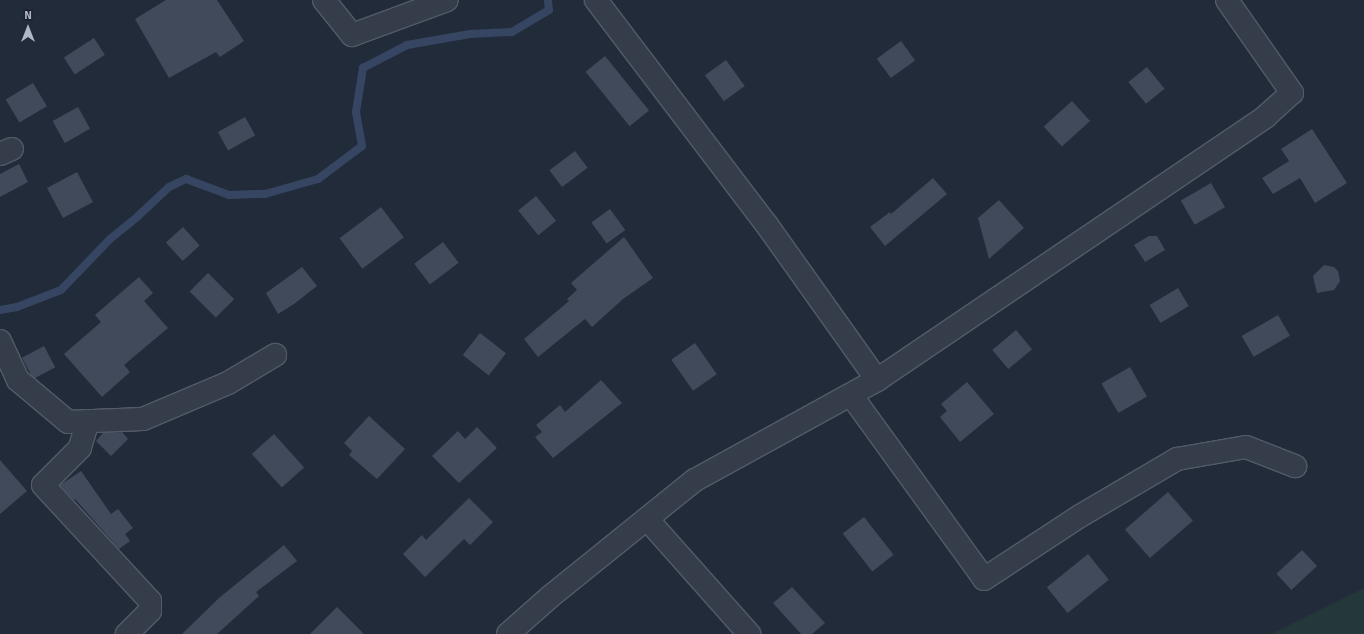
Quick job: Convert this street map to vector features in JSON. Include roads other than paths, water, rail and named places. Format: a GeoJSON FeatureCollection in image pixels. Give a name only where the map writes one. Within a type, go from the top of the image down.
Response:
{"type":"FeatureCollection","features":[{"type":"Feature","properties":{"kind":"street"},"geometry":{"type":"LineString","coordinates":[[324,0],[352,35],[447,0]]}},
{"type":"Feature","properties":{"kind":"street"},"geometry":{"type":"LineString","coordinates":[[596,0],[767,225],[877,380]]}},
{"type":"Feature","properties":{"kind":"street"},"geometry":{"type":"LineString","coordinates":[[508,634],[695,480],[877,380],[1265,117],[1292,93],[1227,0]]}},
{"type":"Feature","properties":{"kind":"street"},"geometry":{"type":"LineString","coordinates":[[0,341],[18,380],[68,422],[143,419],[228,383],[275,355]]}},
{"type":"Feature","properties":{"kind":"street"},"geometry":{"type":"LineString","coordinates":[[851,395],[984,579],[1080,516],[1177,459],[1246,447],[1295,466]]}},
{"type":"Feature","properties":{"kind":"street"},"geometry":{"type":"LineString","coordinates":[[88,421],[80,448],[43,486],[150,601],[150,611],[128,634]]}},
{"type":"Feature","properties":{"kind":"street"},"geometry":{"type":"LineString","coordinates":[[647,519],[749,634]]}},
{"type":"Feature","properties":{"kind":"waterway"},"geometry":{"type":"LineString","coordinates":[[0,310],[17,307],[61,290],[110,239],[138,216],[169,187],[186,179],[229,195],[265,194],[318,179],[362,146],[356,112],[363,68],[407,45],[470,34],[512,32],[549,10],[548,0]]}}]}
